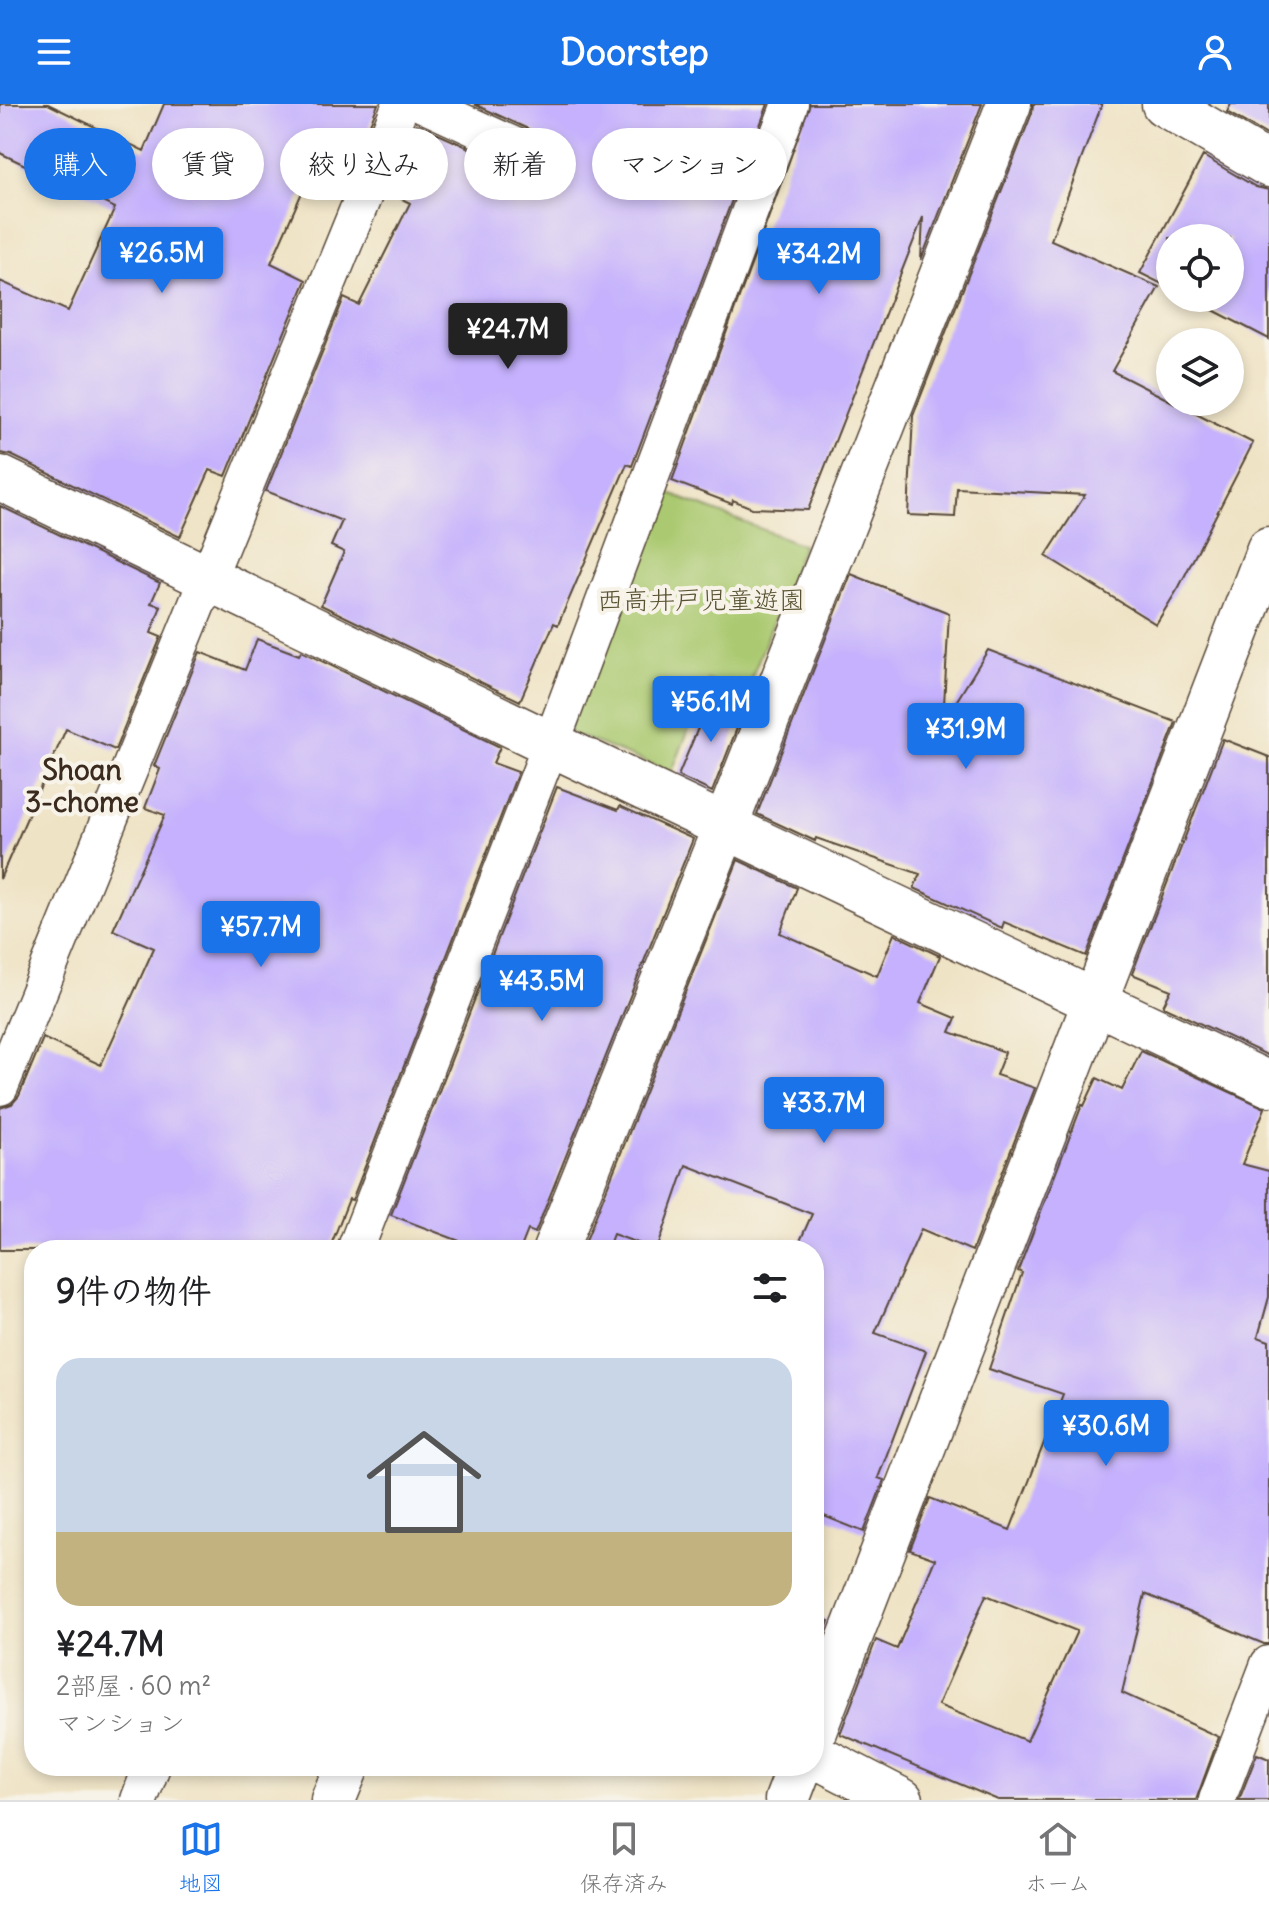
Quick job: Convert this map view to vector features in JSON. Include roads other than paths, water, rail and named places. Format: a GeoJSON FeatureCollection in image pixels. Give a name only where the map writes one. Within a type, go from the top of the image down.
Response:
{"type":"FeatureCollection","features":[{"type":"Feature","properties":{"kind":"street"},"geometry":{"type":"LineString","coordinates":[[559,1240],[1009,104]]}},
{"type":"Feature","properties":{"kind":"street"},"geometry":{"type":"LineString","coordinates":[[1164,104],[1269,165]]}},
{"type":"Feature","properties":{"kind":"street"},"geometry":{"type":"LineString","coordinates":[[0,478],[551,744],[1269,1084]]}},
{"type":"Feature","properties":{"kind":"street"},"geometry":{"type":"LineString","coordinates":[[824,1705],[1269,549]]}},
{"type":"Feature","properties":{"kind":"street"},"geometry":{"type":"LineString","coordinates":[[824,1760],[901,1800]]}},
{"type":"Feature","properties":{"kind":"street"},"geometry":{"type":"LineString","coordinates":[[333,1800],[343,1776]]}},
{"type":"Feature","properties":{"kind":"street"},"geometry":{"type":"LineString","coordinates":[[787,1800],[796,1776]]}},
{"type":"Feature","properties":{"kind":"lane"},"geometry":{"type":"LineString","coordinates":[[0,1087],[401,104]]}},
{"type":"Feature","properties":{"kind":"lane"},"geometry":{"type":"LineString","coordinates":[[423,104],[476,128]]}},
{"type":"Feature","properties":{"kind":"lane"},"geometry":{"type":"LineString","coordinates":[[359,1240],[551,744],[790,104]]}},
{"type":"Feature","properties":{"kind":"lane"},"geometry":{"type":"LineString","coordinates":[[1217,1800],[1269,1664]]}},
{"type":"Feature","properties":{"kind":"lane"},"geometry":{"type":"LineString","coordinates":[[139,1800],[148,1776]]}},
{"type":"Feature","properties":{"kind":"district","name":"Shoan 3-chome"},"geometry":{"type":"Point","coordinates":[82,786]}},
{"type":"Feature","properties":{"kind":"park label","name":"西高井戸児童遊園"},"geometry":{"type":"Point","coordinates":[701,599]}}]}
